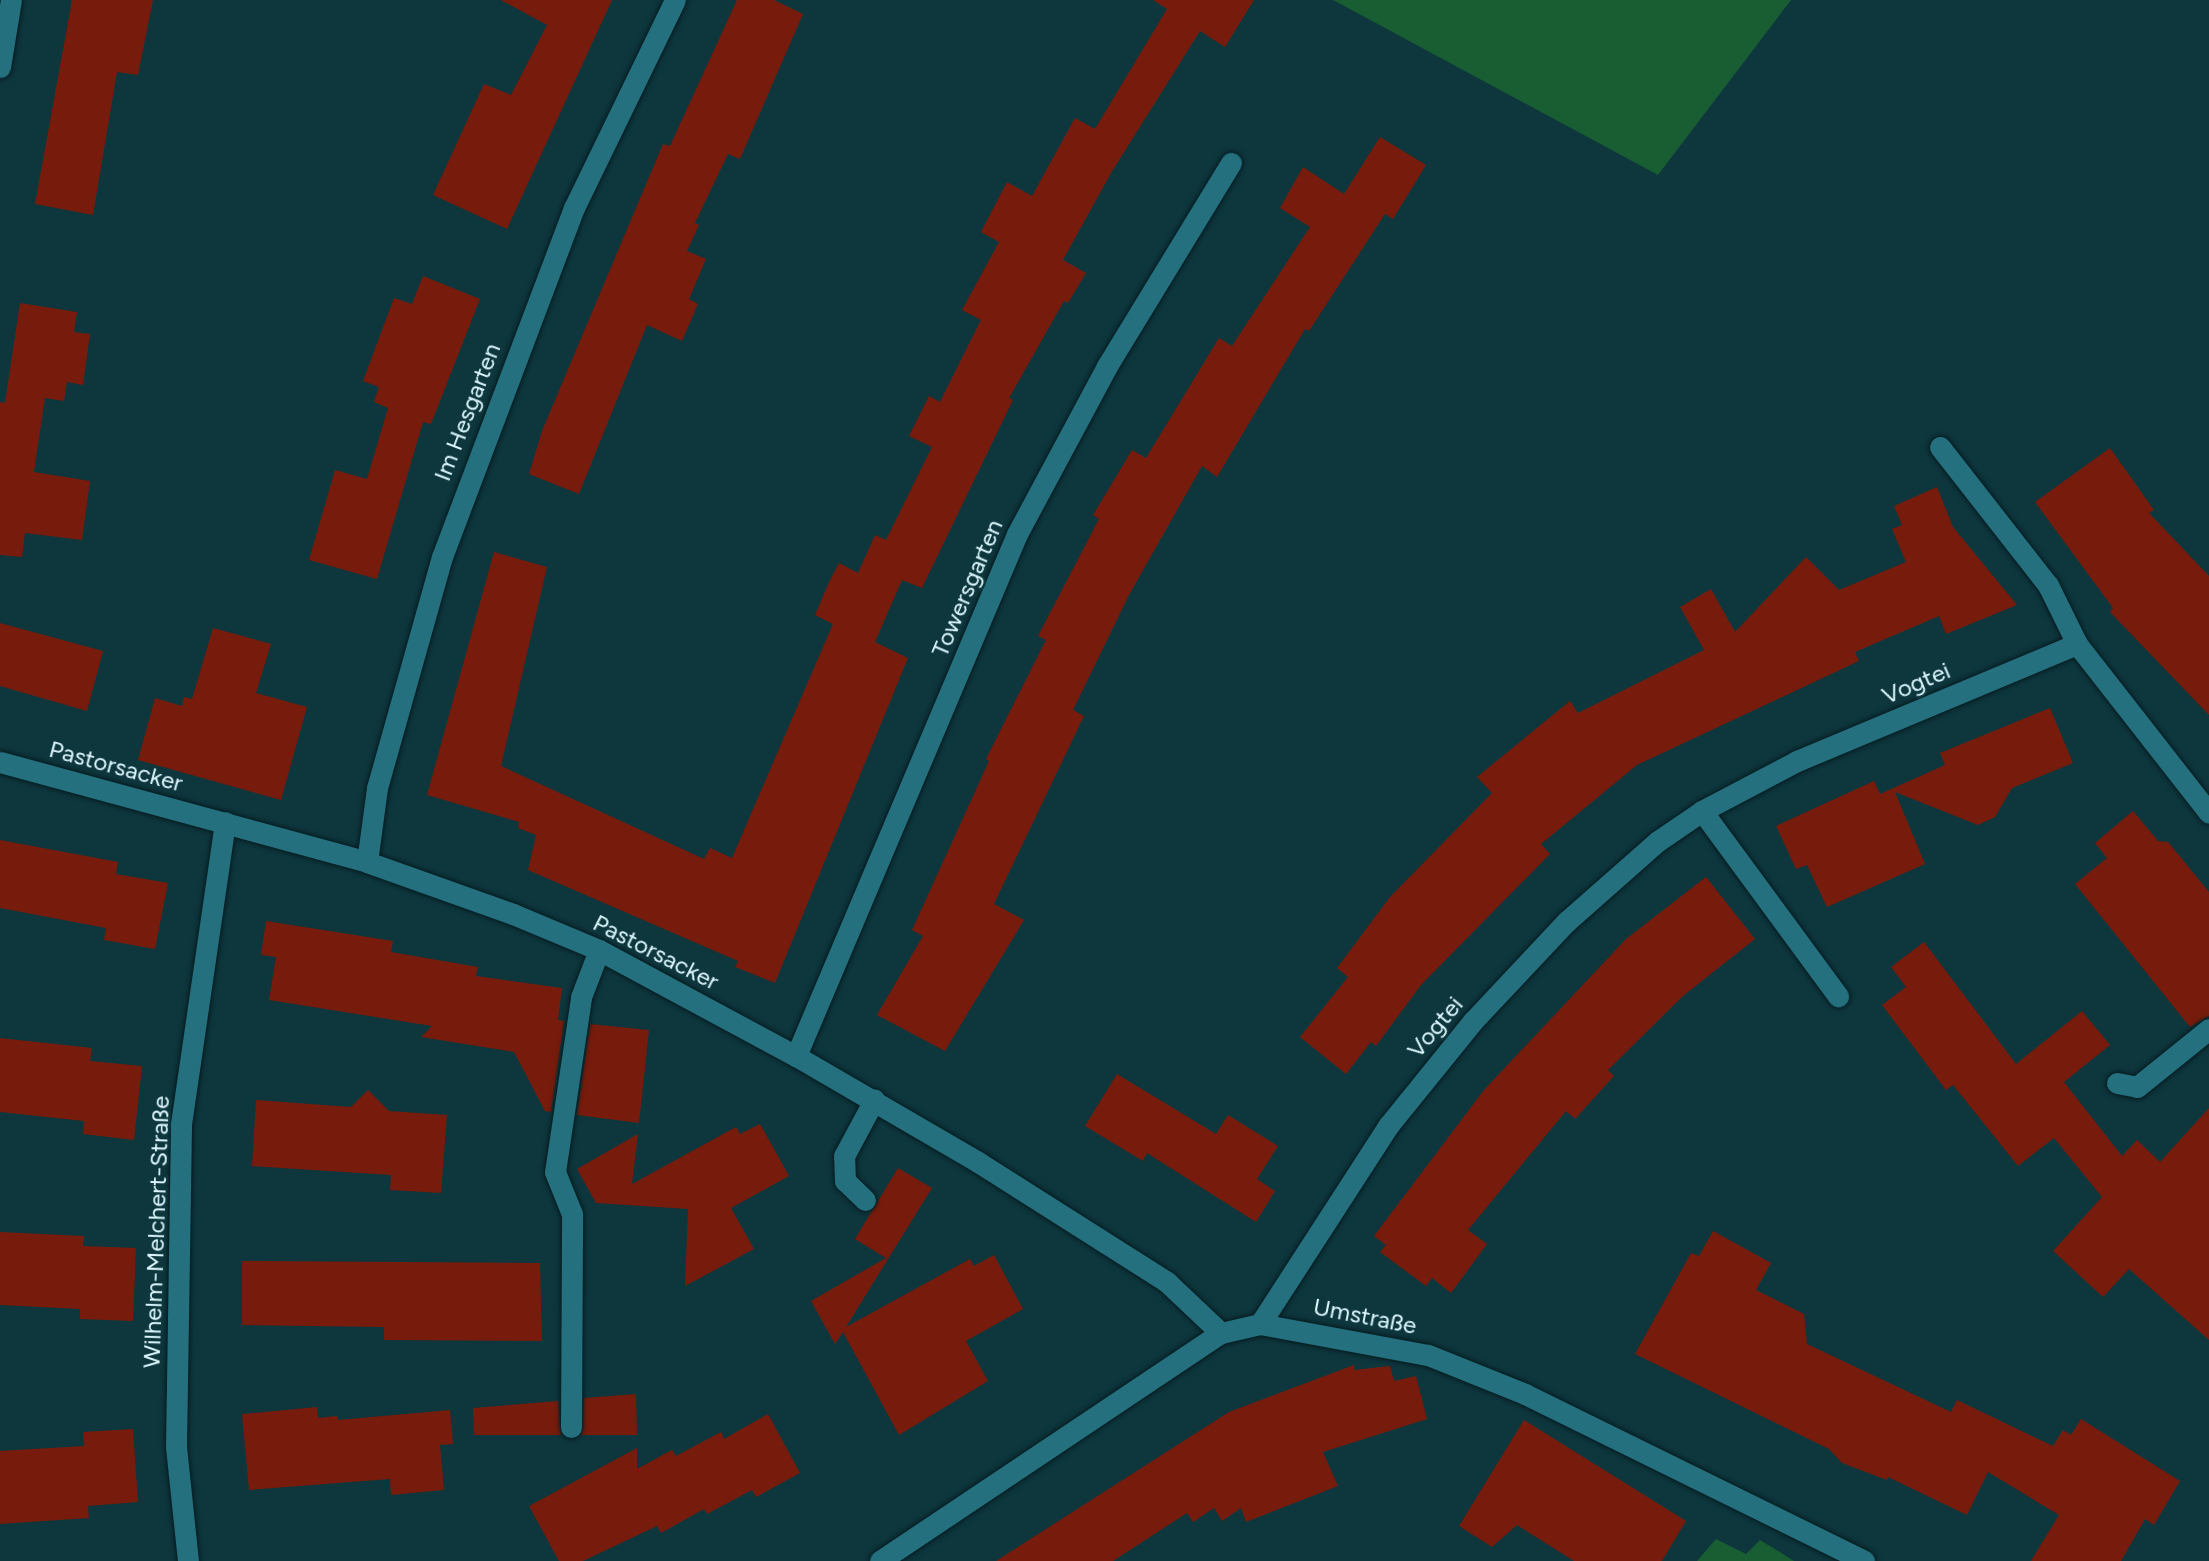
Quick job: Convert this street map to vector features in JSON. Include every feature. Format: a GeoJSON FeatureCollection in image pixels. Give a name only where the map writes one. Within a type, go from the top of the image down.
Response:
{"type":"FeatureCollection","features":[{"type":"Feature","properties":{"kind":"street"},"geometry":{"type":"LineString","coordinates":[[0,67],[11,0]]}},
{"type":"Feature","properties":{"kind":"street","name":"Im Hesgarten"},"geometry":{"type":"LineString","coordinates":[[366,862],[377,788],[397,713],[465,491],[573,208],[674,0]]}},
{"type":"Feature","properties":{"kind":"street","name":"Towersgarten"},"geometry":{"type":"LineString","coordinates":[[796,1056],[1017,534],[1107,366],[1231,163]]}},
{"type":"Feature","properties":{"kind":"street"},"geometry":{"type":"LineString","coordinates":[[1940,447],[2048,585],[2077,643],[2209,813]]}},
{"type":"Feature","properties":{"kind":"street","name":"Vogtei"},"geometry":{"type":"LineString","coordinates":[[1260,1324],[1388,1126],[1473,1021],[1566,922],[1658,841],[1702,811],[1797,761],[2077,643]]}},
{"type":"Feature","properties":{"kind":"street","name":"Pastorsacker"},"geometry":{"type":"LineString","coordinates":[[0,762],[366,862],[513,914],[599,950],[874,1100],[1167,1282],[1222,1332]]}},
{"type":"Feature","properties":{"kind":"street"},"geometry":{"type":"LineString","coordinates":[[1702,811],[1838,996]]}},
{"type":"Feature","properties":{"kind":"street","name":"Wilhelm-Melchert-Straße"},"geometry":{"type":"LineString","coordinates":[[188,1561],[176,1446],[181,1124],[225,822]]}},
{"type":"Feature","properties":{"kind":"street"},"geometry":{"type":"LineString","coordinates":[[571,1427],[572,1214],[555,1172],[581,997],[599,950]]}},
{"type":"Feature","properties":{"kind":"street"},"geometry":{"type":"LineString","coordinates":[[2117,1083],[2137,1087],[2209,1029]]}},
{"type":"Feature","properties":{"kind":"street"},"geometry":{"type":"LineString","coordinates":[[865,1200],[845,1181],[844,1156],[874,1100]]}},
{"type":"Feature","properties":{"kind":"street","name":"Umstraße"},"geometry":{"type":"LineString","coordinates":[[880,1561],[1222,1332],[1260,1324],[1428,1355],[1525,1394],[1864,1561]]}},
{"type":"Feature","properties":{"kind":"green space"},"geometry":{"type":"Polygon","coordinates":[[[1333,0],[1791,0],[1658,175],[1333,0]]]}},
{"type":"Feature","properties":{"kind":"green space"},"geometry":{"type":"Polygon","coordinates":[[[1716,1539],[1746,1554],[1760,1540],[1794,1561],[1697,1561],[1716,1539]]]}},
{"type":"Feature","properties":{"kind":"building"},"geometry":{"type":"Polygon","coordinates":[[[72,0],[153,0],[138,75],[117,72],[93,215],[35,204],[72,0]]]}},
{"type":"Feature","properties":{"kind":"building"},"geometry":{"type":"Polygon","coordinates":[[[501,0],[612,0],[507,229],[433,195],[484,84],[511,95],[547,25],[501,0]]]}},
{"type":"Feature","properties":{"kind":"building"},"geometry":{"type":"Polygon","coordinates":[[[737,0],[774,0],[803,14],[740,159],[728,154],[695,223],[699,225],[687,251],[706,259],[689,299],[698,304],[682,341],[647,325],[579,494],[529,474],[542,431],[663,144],[670,146],[737,0]]]}},
{"type":"Feature","properties":{"kind":"building"},"geometry":{"type":"Polygon","coordinates":[[[1153,0],[1254,0],[1225,47],[1200,31],[1111,173],[1063,260],[1086,273],[1068,303],[1064,301],[1009,398],[1013,400],[922,588],[902,580],[875,642],[908,658],[775,983],[735,967],[738,961],[528,870],[536,835],[518,828],[519,822],[427,795],[494,552],[547,567],[501,766],[704,859],[710,848],[732,858],[833,624],[815,615],[830,580],[839,563],[858,573],[875,535],[886,540],[932,447],[909,436],[929,396],[940,402],[981,320],[962,310],[999,242],[981,232],[1007,182],[1032,196],[1075,118],[1095,129],[1167,9],[1153,0]]]}},
{"type":"Feature","properties":{"kind":"building"},"geometry":{"type":"Polygon","coordinates":[[[1380,137],[1426,165],[1393,219],[1385,214],[1309,331],[1305,329],[1217,477],[1202,466],[1129,595],[1073,710],[1084,716],[994,904],[1024,920],[945,1051],[877,1015],[923,936],[912,930],[989,761],[986,759],[1046,640],[1038,636],[1099,519],[1093,515],[1132,450],[1146,458],[1219,338],[1232,346],[1310,227],[1280,208],[1303,167],[1344,194],[1380,137]]]}},
{"type":"Feature","properties":{"kind":"building"},"geometry":{"type":"Polygon","coordinates":[[[423,276],[480,299],[431,424],[423,422],[377,579],[309,560],[335,470],[367,479],[388,408],[374,402],[379,387],[363,381],[394,298],[412,304],[423,276]]]}},
{"type":"Feature","properties":{"kind":"building"},"geometry":{"type":"Polygon","coordinates":[[[20,303],[77,312],[74,332],[90,334],[83,385],[67,382],[64,401],[45,398],[34,472],[90,481],[82,540],[25,533],[22,557],[0,555],[0,402],[5,403],[20,303]]]}},
{"type":"Feature","properties":{"kind":"building"},"geometry":{"type":"Polygon","coordinates":[[[2110,448],[2154,510],[2149,513],[2209,576],[2209,715],[2110,612],[2113,608],[2035,502],[2110,448]]]}},
{"type":"Feature","properties":{"kind":"building"},"geometry":{"type":"Polygon","coordinates":[[[1937,487],[1953,527],[2017,605],[1946,634],[1939,616],[1855,652],[1859,661],[1637,765],[1541,844],[1550,854],[1421,985],[1376,1046],[1371,1042],[1346,1074],[1300,1037],[1348,977],[1337,968],[1390,897],[1492,793],[1477,777],[1570,701],[1578,713],[1704,650],[1680,607],[1711,589],[1735,632],[1806,557],[1839,590],[1906,562],[1892,529],[1902,525],[1894,506],[1937,487]]]}},
{"type":"Feature","properties":{"kind":"building"},"geometry":{"type":"Polygon","coordinates":[[[0,623],[103,651],[87,711],[0,686],[0,623]]]}},
{"type":"Feature","properties":{"kind":"building"},"geometry":{"type":"Polygon","coordinates":[[[213,628],[271,644],[256,693],[307,707],[281,800],[138,760],[155,698],[182,706],[184,697],[192,699],[213,628]]]}},
{"type":"Feature","properties":{"kind":"building"},"geometry":{"type":"Polygon","coordinates":[[[2050,708],[2073,763],[2012,788],[1995,817],[1978,825],[1895,792],[1925,864],[1827,907],[1807,865],[1796,869],[1776,826],[1874,781],[1880,794],[1945,765],[1940,753],[2050,708]]]}},
{"type":"Feature","properties":{"kind":"building"},"geometry":{"type":"Polygon","coordinates":[[[2133,811],[2158,841],[2168,842],[2209,892],[2209,1016],[2190,1027],[2075,884],[2107,858],[2095,843],[2133,811]]]}},
{"type":"Feature","properties":{"kind":"building"},"geometry":{"type":"Polygon","coordinates":[[[0,840],[118,862],[116,874],[168,883],[155,949],[104,940],[106,928],[0,908],[0,840]]]}},
{"type":"Feature","properties":{"kind":"building"},"geometry":{"type":"Polygon","coordinates":[[[1706,877],[1755,939],[1683,996],[1608,1070],[1614,1076],[1575,1119],[1566,1111],[1468,1230],[1487,1244],[1451,1293],[1432,1278],[1426,1286],[1380,1252],[1386,1245],[1374,1236],[1484,1090],[1626,939],[1706,877]]]}},
{"type":"Feature","properties":{"kind":"building"},"geometry":{"type":"Polygon","coordinates":[[[266,921],[393,941],[391,952],[478,967],[476,976],[562,988],[558,1020],[564,1021],[551,1112],[545,1111],[514,1052],[421,1037],[432,1026],[269,1000],[276,957],[261,955],[266,921]]]}},
{"type":"Feature","properties":{"kind":"building"},"geometry":{"type":"Polygon","coordinates":[[[1924,942],[2016,1064],[2082,1011],[2110,1045],[2064,1082],[2122,1156],[2137,1140],[2160,1162],[2209,1108],[2209,1340],[2129,1269],[2103,1297],[2053,1251],[2102,1197],[2054,1138],[2018,1166],[1953,1085],[1946,1090],[1882,1005],[1906,987],[1891,967],[1924,942]]]}},
{"type":"Feature","properties":{"kind":"building"},"geometry":{"type":"Polygon","coordinates":[[[590,1024],[649,1030],[639,1123],[577,1115],[590,1024]]]}},
{"type":"Feature","properties":{"kind":"building"},"geometry":{"type":"Polygon","coordinates":[[[0,1038],[92,1048],[90,1061],[142,1066],[134,1140],[83,1134],[84,1121],[0,1112],[0,1038]]]}},
{"type":"Feature","properties":{"kind":"building"},"geometry":{"type":"Polygon","coordinates":[[[1117,1074],[1216,1134],[1228,1115],[1278,1146],[1257,1179],[1275,1191],[1256,1222],[1147,1153],[1143,1161],[1085,1126],[1117,1074]]]}},
{"type":"Feature","properties":{"kind":"building"},"geometry":{"type":"Polygon","coordinates":[[[368,1090],[389,1111],[447,1115],[441,1193],[390,1190],[391,1175],[252,1166],[256,1100],[351,1107],[368,1090]]]}},
{"type":"Feature","properties":{"kind":"building"},"geometry":{"type":"Polygon","coordinates":[[[760,1124],[789,1176],[731,1208],[754,1249],[685,1286],[688,1209],[596,1203],[577,1169],[638,1134],[632,1184],[736,1127],[740,1134],[760,1124]]]}},
{"type":"Feature","properties":{"kind":"building"},"geometry":{"type":"Polygon","coordinates":[[[898,1168],[932,1188],[846,1327],[970,1259],[974,1266],[994,1255],[1023,1309],[966,1341],[988,1381],[899,1435],[843,1332],[835,1344],[811,1301],[886,1258],[855,1239],[898,1168]]]}},
{"type":"Feature","properties":{"kind":"building"},"geometry":{"type":"Polygon","coordinates":[[[1713,1231],[1771,1263],[1756,1290],[1804,1314],[1807,1344],[1951,1412],[1957,1400],[2053,1446],[2063,1430],[2071,1435],[2081,1419],[2180,1481],[2154,1525],[2145,1519],[2121,1561],[2031,1561],[2059,1515],[1988,1472],[1967,1515],[1888,1477],[1887,1480],[1842,1463],[1829,1449],[1635,1354],[1691,1253],[1699,1256],[1713,1231]]]}},
{"type":"Feature","properties":{"kind":"building"},"geometry":{"type":"Polygon","coordinates":[[[0,1232],[84,1236],[83,1246],[136,1248],[133,1321],[80,1319],[80,1309],[0,1305],[0,1232]]]}},
{"type":"Feature","properties":{"kind":"building"},"geometry":{"type":"Polygon","coordinates":[[[242,1261],[540,1263],[542,1341],[384,1340],[384,1327],[242,1325],[242,1261]]]}},
{"type":"Feature","properties":{"kind":"building"},"geometry":{"type":"Polygon","coordinates":[[[1354,1365],[1354,1370],[1390,1366],[1394,1381],[1416,1376],[1427,1419],[1323,1452],[1338,1486],[1246,1522],[1241,1508],[1222,1521],[1214,1508],[1193,1522],[1187,1513],[1113,1561],[996,1561],[1229,1412],[1354,1365]]]}},
{"type":"Feature","properties":{"kind":"building"},"geometry":{"type":"Polygon","coordinates":[[[636,1394],[637,1435],[581,1435],[584,1398],[636,1394]]]}},
{"type":"Feature","properties":{"kind":"building"},"geometry":{"type":"Polygon","coordinates":[[[558,1401],[561,1435],[474,1435],[473,1408],[558,1401]]]}},
{"type":"Feature","properties":{"kind":"building"},"geometry":{"type":"Polygon","coordinates":[[[317,1407],[318,1418],[337,1416],[338,1420],[450,1410],[453,1444],[440,1445],[444,1490],[391,1495],[390,1479],[249,1490],[242,1414],[317,1407]]]}},
{"type":"Feature","properties":{"kind":"building"},"geometry":{"type":"Polygon","coordinates":[[[768,1414],[800,1473],[756,1497],[752,1490],[707,1514],[704,1509],[661,1533],[657,1526],[583,1561],[559,1561],[529,1506],[637,1448],[637,1469],[672,1450],[676,1456],[721,1432],[724,1439],[768,1414]]]}},
{"type":"Feature","properties":{"kind":"building"},"geometry":{"type":"Polygon","coordinates":[[[1524,1420],[1686,1521],[1662,1561],[1574,1561],[1517,1525],[1492,1547],[1459,1526],[1524,1420]]]}},
{"type":"Feature","properties":{"kind":"building"},"geometry":{"type":"Polygon","coordinates":[[[133,1429],[138,1502],[88,1506],[89,1518],[0,1524],[0,1451],[84,1446],[83,1432],[133,1429]]]}}]}
